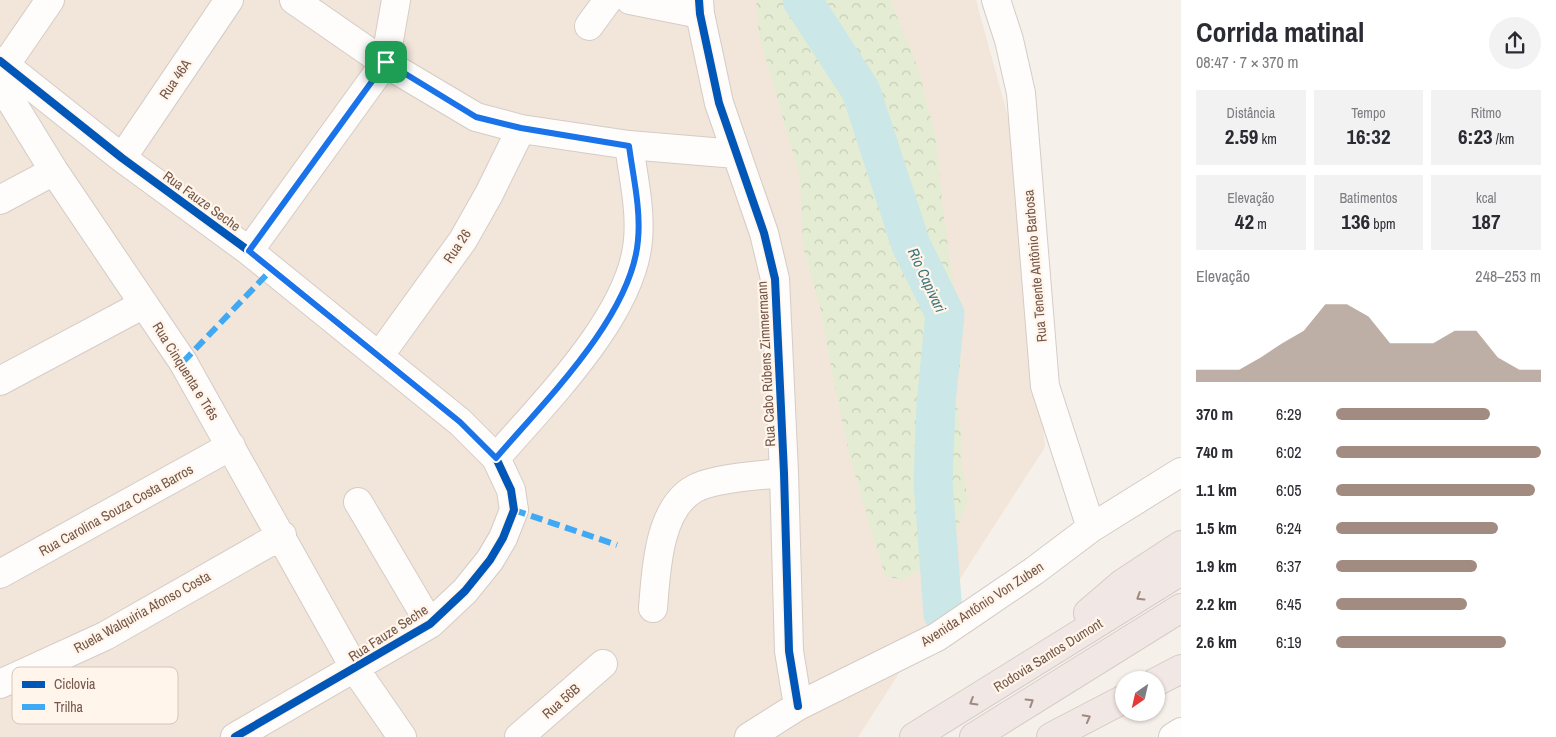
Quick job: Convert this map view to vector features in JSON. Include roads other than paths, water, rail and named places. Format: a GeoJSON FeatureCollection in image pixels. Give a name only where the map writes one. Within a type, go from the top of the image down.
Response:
{"type":"FeatureCollection","features":[{"type":"Feature","properties":{"kind":"highway"},"geometry":{"type":"LineString","coordinates":[[1001,684],[1124,583],[1181,545]]}},
{"type":"Feature","properties":{"kind":"highway","name":"Rodovia Santos Dumont"},"geometry":{"type":"LineString","coordinates":[[914,737],[1181,571]]}},
{"type":"Feature","properties":{"kind":"highway"},"geometry":{"type":"LineString","coordinates":[[974,737],[1181,608]]}},
{"type":"Feature","properties":{"kind":"highway"},"geometry":{"type":"LineString","coordinates":[[1165,677],[1181,669]]}},
{"type":"Feature","properties":{"kind":"highway"},"geometry":{"type":"LineString","coordinates":[[1051,737],[1115,704]]}},
{"type":"Feature","properties":{"kind":"street"},"geometry":{"type":"LineString","coordinates":[[1,70],[50,0]]}},
{"type":"Feature","properties":{"kind":"street","name":"Rua 46A"},"geometry":{"type":"LineString","coordinates":[[122,158],[229,0]]}},
{"type":"Feature","properties":{"kind":"street"},"geometry":{"type":"LineString","coordinates":[[294,0],[386,62],[476,117],[521,128],[629,146],[736,154]]}},
{"type":"Feature","properties":{"kind":"street"},"geometry":{"type":"LineString","coordinates":[[249,251],[386,62],[396,0]]}},
{"type":"Feature","properties":{"kind":"street"},"geometry":{"type":"LineString","coordinates":[[589,26],[608,0]]}},
{"type":"Feature","properties":{"kind":"street"},"geometry":{"type":"LineString","coordinates":[[630,0],[699,7]]}},
{"type":"Feature","properties":{"kind":"street","name":"Rua Tenente Antônio Barbosa"},"geometry":{"type":"LineString","coordinates":[[996,0],[1009,40],[1021,94],[1044,386],[1092,528]]}},
{"type":"Feature","properties":{"kind":"street","name":"Rua Cabo Rúbens Zimmermann"},"geometry":{"type":"LineString","coordinates":[[699,7],[719,103],[764,233],[774,280],[784,473],[789,651],[798,706]]}},
{"type":"Feature","properties":{"kind":"street","name":"Rua Fauze Seche"},"geometry":{"type":"LineString","coordinates":[[1,70],[65,112],[122,158],[249,251],[380,355],[460,422],[496,458],[511,490],[514,510],[503,538],[490,560],[465,591],[430,624],[235,737]]}},
{"type":"Feature","properties":{"kind":"street","name":"Rua Cinquenta e Três"},"geometry":{"type":"LineString","coordinates":[[1,70],[36,142],[182,362],[282,534],[355,669],[402,737]]}},
{"type":"Feature","properties":{"kind":"street"},"geometry":{"type":"LineString","coordinates":[[36,142],[65,112]]}},
{"type":"Feature","properties":{"kind":"street","name":"Rua 26"},"geometry":{"type":"LineString","coordinates":[[380,355],[463,240],[489,194],[521,128]]}},
{"type":"Feature","properties":{"kind":"street"},"geometry":{"type":"LineString","coordinates":[[496,458],[600,334],[628,282],[638,241],[637,202],[629,146]]}},
{"type":"Feature","properties":{"kind":"street"},"geometry":{"type":"LineString","coordinates":[[0,200],[54,171]]}},
{"type":"Feature","properties":{"kind":"street"},"geometry":{"type":"LineString","coordinates":[[0,381],[144,304]]}},
{"type":"Feature","properties":{"kind":"street","name":"Rua Carolina Souza Costa Barros"},"geometry":{"type":"LineString","coordinates":[[0,574],[231,446]]}},
{"type":"Feature","properties":{"kind":"street","name":"Avenida Antônio Von Zuben"},"geometry":{"type":"LineString","coordinates":[[749,737],[798,706],[937,637],[1034,571],[1092,528],[1181,472]]}},
{"type":"Feature","properties":{"kind":"street"},"geometry":{"type":"LineString","coordinates":[[653,608],[657,555],[674,510],[683,498],[694,488],[720,482],[784,473]]}},
{"type":"Feature","properties":{"kind":"street"},"geometry":{"type":"LineString","coordinates":[[358,502],[430,624]]}},
{"type":"Feature","properties":{"kind":"street","name":"Ruela Walquiria Afonso Costa"},"geometry":{"type":"LineString","coordinates":[[37,667],[105,636],[282,534]]}},
{"type":"Feature","properties":{"kind":"street","name":"Rua 56B"},"geometry":{"type":"LineString","coordinates":[[518,737],[603,664]]}},
{"type":"Feature","properties":{"kind":"street","name":"Ruela Walquiria Afonso Costa"},"geometry":{"type":"LineString","coordinates":[[0,684],[12,679]]}},
{"type":"Feature","properties":{"kind":"street"},"geometry":{"type":"LineString","coordinates":[[1173,737],[1181,732]]}},
{"type":"Feature","properties":{"kind":"waterway","name":"Rio Capivari"},"geometry":{"type":"LineString","coordinates":[[802,0],[861,91],[911,245],[945,314],[936,403],[933,481],[943,614]]}}]}
